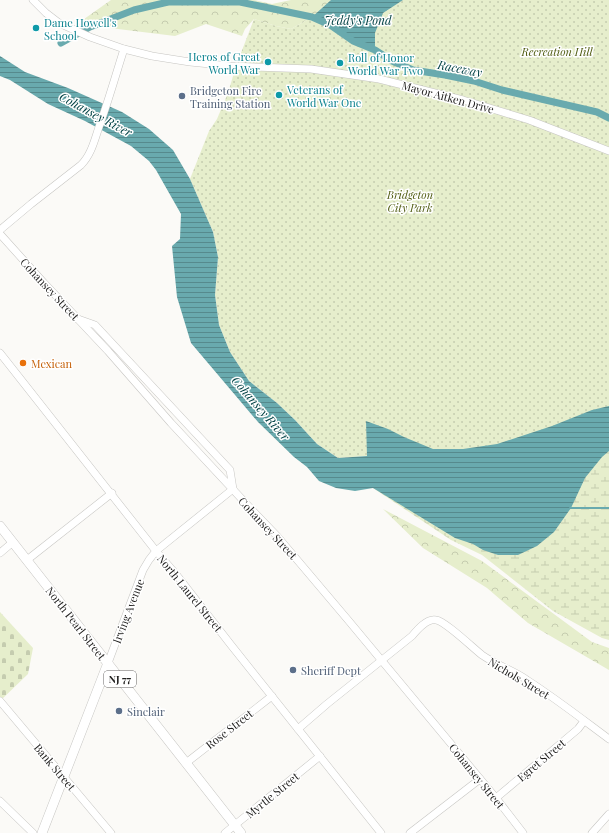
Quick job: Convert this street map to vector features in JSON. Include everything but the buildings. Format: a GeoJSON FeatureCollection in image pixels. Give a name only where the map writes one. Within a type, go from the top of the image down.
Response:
{"type":"FeatureCollection","features":[{"type":"Feature","properties":{"kind":"main road","name":"North Pearl Street"},"geometry":{"type":"LineString","coordinates":[[0,526],[241,833]]}},
{"type":"Feature","properties":{"kind":"main road","name":"Irving Avenue"},"geometry":{"type":"LineString","coordinates":[[42,833],[108,663]]}},
{"type":"Feature","properties":{"kind":"street","name":"Mayor Aitken Drive"},"geometry":{"type":"LineString","coordinates":[[33,0],[49,16],[59,23],[75,31],[124,49],[152,56],[190,62],[230,66],[311,69],[379,80],[463,100],[529,120],[609,151]]}},
{"type":"Feature","properties":{"kind":"street"},"geometry":{"type":"LineString","coordinates":[[0,230],[86,160],[90,154],[110,96],[124,49]]}},
{"type":"Feature","properties":{"kind":"street","name":"Cohansey Street"},"geometry":{"type":"LineString","coordinates":[[0,234],[108,351],[171,423],[306,569],[496,798],[523,833]]}},
{"type":"Feature","properties":{"kind":"street"},"geometry":{"type":"LineString","coordinates":[[77,318],[95,325],[230,470],[233,489]]}},
{"type":"Feature","properties":{"kind":"street","name":"North Laurel Street"},"geometry":{"type":"LineString","coordinates":[[0,352],[156,551],[176,573],[381,833]]}},
{"type":"Feature","properties":{"kind":"street","name":"Irving Avenue"},"geometry":{"type":"LineString","coordinates":[[108,663],[149,560],[156,551],[233,489]]}},
{"type":"Feature","properties":{"kind":"street"},"geometry":{"type":"LineString","coordinates":[[27,560],[112,494]]}},
{"type":"Feature","properties":{"kind":"street"},"geometry":{"type":"LineString","coordinates":[[0,553],[13,542]]}},
{"type":"Feature","properties":{"kind":"street","name":"Nichols Street"},"geometry":{"type":"LineString","coordinates":[[381,660],[426,623],[434,619],[439,621],[483,656],[528,680],[609,739]]}},
{"type":"Feature","properties":{"kind":"street"},"geometry":{"type":"LineString","coordinates":[[298,729],[381,660]]}},
{"type":"Feature","properties":{"kind":"street","name":"Rose Street"},"geometry":{"type":"LineString","coordinates":[[186,762],[272,696]]}},
{"type":"Feature","properties":{"kind":"street","name":"Bank Street"},"geometry":{"type":"LineString","coordinates":[[0,701],[111,833]]}},
{"type":"Feature","properties":{"kind":"street","name":"Egret Street"},"geometry":{"type":"LineString","coordinates":[[496,798],[578,729],[584,721]]}},
{"type":"Feature","properties":{"kind":"street","name":"Myrtle Street"},"geometry":{"type":"LineString","coordinates":[[225,833],[320,756]]}},
{"type":"Feature","properties":{"kind":"street"},"geometry":{"type":"LineString","coordinates":[[410,833],[480,779]]}},
{"type":"Feature","properties":{"kind":"street"},"geometry":{"type":"LineString","coordinates":[[0,801],[33,833]]}},
{"type":"Feature","properties":{"kind":"street"},"geometry":{"type":"LineString","coordinates":[[592,833],[609,814]]}},
{"type":"Feature","properties":{"kind":"green space"},"geometry":{"type":"Polygon","coordinates":[[[111,0],[254,0],[272,4],[291,0],[331,0],[312,17],[291,29],[254,19],[245,29],[242,36],[206,24],[175,36],[77,24],[111,0]]]}},
{"type":"Feature","properties":{"kind":"green space","name":"Bridgeton City Park"},"geometry":{"type":"Polygon","coordinates":[[[331,0],[609,0],[609,428],[544,503],[367,456],[338,458],[317,444],[277,403],[249,381],[230,352],[219,325],[215,295],[218,257],[213,232],[190,179],[209,131],[217,119],[228,93],[236,66],[254,19],[291,29],[312,17],[331,0]]]}},
{"type":"Feature","properties":{"kind":"green space"},"geometry":{"type":"Polygon","coordinates":[[[609,411],[609,640],[602,638],[553,611],[482,555],[451,540],[373,488],[609,411]]]}},
{"type":"Feature","properties":{"kind":"green space"},"geometry":{"type":"Polygon","coordinates":[[[383,509],[482,561],[592,642],[609,648],[609,670],[528,623],[487,588],[423,548],[383,509]]]}},
{"type":"Feature","properties":{"kind":"green space"},"geometry":{"type":"Polygon","coordinates":[[[0,612],[33,648],[28,674],[0,701],[0,612]]]}},
{"type":"Feature","properties":{"kind":"water","name":"Jeddy's Pond"},"geometry":{"type":"Polygon","coordinates":[[[331,0],[403,0],[383,13],[375,33],[375,50],[353,41],[330,25],[312,17],[331,0]]]}},
{"type":"Feature","properties":{"kind":"water","name":"Cohansey River"},"geometry":{"type":"Polygon","coordinates":[[[0,56],[25,72],[68,88],[122,112],[149,129],[173,150],[190,179],[213,232],[218,257],[215,295],[219,325],[230,352],[249,381],[277,403],[317,444],[338,458],[367,456],[366,421],[433,449],[463,449],[497,444],[552,426],[592,410],[609,406],[609,451],[602,457],[585,478],[571,508],[554,532],[537,546],[518,555],[498,555],[455,538],[373,488],[355,491],[336,488],[319,481],[307,467],[294,457],[258,422],[191,343],[177,297],[172,246],[180,239],[181,214],[156,170],[149,161],[131,146],[85,121],[48,104],[10,80],[0,76],[0,56]]]}},
{"type":"Feature","properties":{"kind":"waterway","name":"Raceway"},"geometry":{"type":"LineString","coordinates":[[61,43],[90,27],[134,10],[168,2],[240,2],[312,17],[330,25],[353,41],[375,50],[392,61],[413,70],[474,81],[502,90],[597,112],[609,118]]}},
{"type":"Feature","properties":{"kind":"waterway"},"geometry":{"type":"LineString","coordinates":[[570,508],[609,508]]}},
{"type":"Feature","properties":{"kind":"place","name":"Dame Howell's School"},"geometry":{"type":"Point","coordinates":[36,28]}},
{"type":"Feature","properties":{"kind":"place","name":"Heros of Great World War"},"geometry":{"type":"Point","coordinates":[268,62]}},
{"type":"Feature","properties":{"kind":"place","name":"Roll of Honor World War Two"},"geometry":{"type":"Point","coordinates":[340,63]}},
{"type":"Feature","properties":{"kind":"place","name":"Veterans of World War One"},"geometry":{"type":"Point","coordinates":[279,95]}},
{"type":"Feature","properties":{"kind":"place","name":"Bridgeton Fire Training Station"},"geometry":{"type":"Point","coordinates":[182,96]}},
{"type":"Feature","properties":{"kind":"place","name":"Mexican"},"geometry":{"type":"Point","coordinates":[23,363]}},
{"type":"Feature","properties":{"kind":"place","name":"Sheriff Dept"},"geometry":{"type":"Point","coordinates":[293,670]}},
{"type":"Feature","properties":{"kind":"place","name":"Sinclair"},"geometry":{"type":"Point","coordinates":[119,711]}},
{"type":"Feature","properties":{"kind":"park label","name":"Recreation Hill"},"geometry":{"type":"Point","coordinates":[557,51]}}]}
